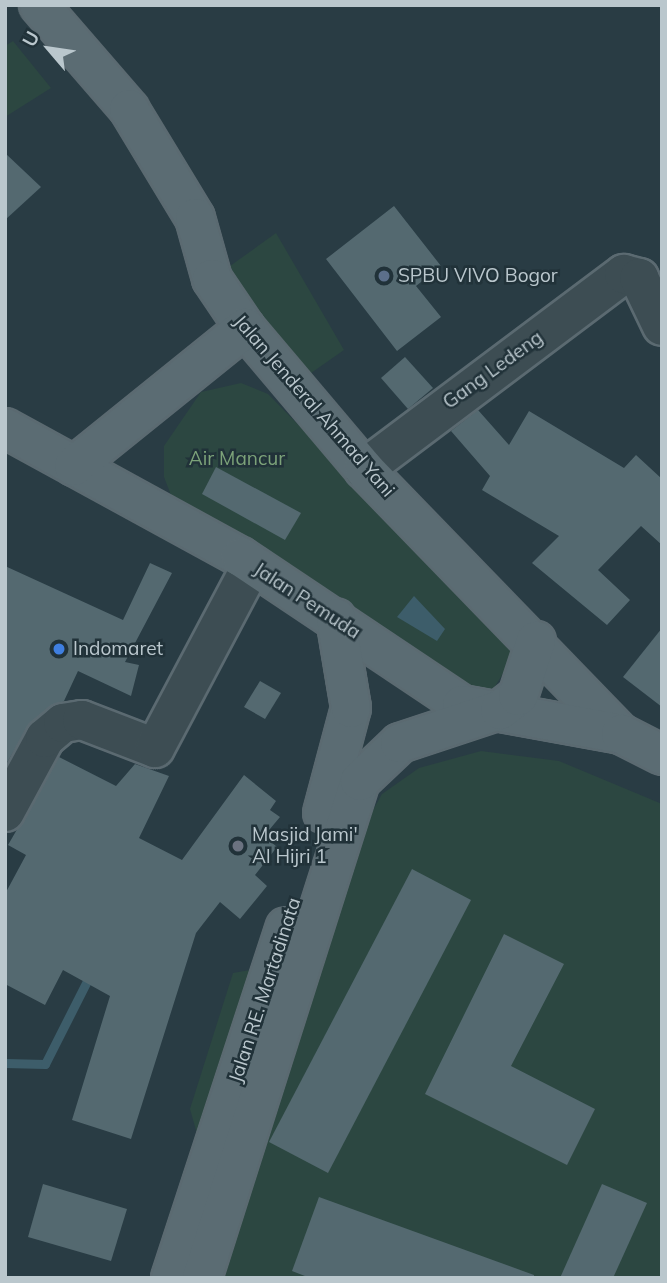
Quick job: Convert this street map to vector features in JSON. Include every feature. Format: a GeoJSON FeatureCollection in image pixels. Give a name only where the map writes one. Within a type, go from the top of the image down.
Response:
{"type":"FeatureCollection","features":[{"type":"Feature","properties":{"kind":"main road","name":"Jalan Jenderal Ahmad Yani"},"geometry":{"type":"LineString","coordinates":[[38,5],[129,109],[195,218],[212,279],[245,328],[364,469],[536,641],[621,734]]}},
{"type":"Feature","properties":{"kind":"main road"},"geometry":{"type":"LineString","coordinates":[[74,466],[245,328]]}},
{"type":"Feature","properties":{"kind":"main road","name":"Jalan Pemuda"},"geometry":{"type":"LineString","coordinates":[[5,428],[253,565],[336,618],[449,698],[488,714],[621,734]]}},
{"type":"Feature","properties":{"kind":"main road","name":"Jalan RE. Martadinata"},"geometry":{"type":"LineString","coordinates":[[171,1278],[338,766],[351,708],[336,618]]}},
{"type":"Feature","properties":{"kind":"main road"},"geometry":{"type":"LineString","coordinates":[[488,714],[517,696],[536,641]]}},
{"type":"Feature","properties":{"kind":"main road","name":"Jalan RE. Martadinata"},"geometry":{"type":"LineString","coordinates":[[202,1278],[359,781],[400,743],[488,714]]}},
{"type":"Feature","properties":{"kind":"main road"},"geometry":{"type":"LineString","coordinates":[[621,734],[662,755]]}},
{"type":"Feature","properties":{"kind":"street","name":"Gang Ledeng"},"geometry":{"type":"LineString","coordinates":[[364,469],[624,274],[639,278],[662,326]]}},
{"type":"Feature","properties":{"kind":"street"},"geometry":{"type":"LineString","coordinates":[[5,813],[41,745],[63,723],[82,720],[155,748],[253,565]]}},
{"type":"Feature","properties":{"kind":"green space"},"geometry":{"type":"Polygon","coordinates":[[[13,41],[51,88],[5,117],[5,46],[13,41]]]}},
{"type":"Feature","properties":{"kind":"green space"},"geometry":{"type":"Polygon","coordinates":[[[276,233],[344,350],[294,385],[212,279],[276,233]]]}},
{"type":"Feature","properties":{"kind":"green space","name":"Air Mancur"},"geometry":{"type":"Polygon","coordinates":[[[241,383],[268,394],[507,637],[513,657],[494,688],[477,693],[462,688],[291,566],[174,503],[164,477],[164,446],[201,392],[241,383]]]}},
{"type":"Feature","properties":{"kind":"green space"},"geometry":{"type":"Polygon","coordinates":[[[481,751],[559,761],[662,804],[662,1278],[222,1278],[372,812],[382,794],[419,768],[481,751]]]}},
{"type":"Feature","properties":{"kind":"green space"},"geometry":{"type":"Polygon","coordinates":[[[250,970],[199,1141],[190,1109],[233,973],[250,970]]]}},
{"type":"Feature","properties":{"kind":"water"},"geometry":{"type":"Polygon","coordinates":[[[414,596],[445,629],[437,641],[397,617],[414,596]]]}},
{"type":"Feature","properties":{"kind":"building"},"geometry":{"type":"Polygon","coordinates":[[[5,153],[41,187],[5,220],[5,153]]]}},
{"type":"Feature","properties":{"kind":"building","name":"SPBU VIVO Bogor"},"geometry":{"type":"Polygon","coordinates":[[[394,206],[441,266],[416,286],[441,317],[397,351],[326,259],[394,206]]]}},
{"type":"Feature","properties":{"kind":"building"},"geometry":{"type":"Polygon","coordinates":[[[405,357],[433,388],[408,409],[381,378],[405,357]]]}},
{"type":"Feature","properties":{"kind":"building"},"geometry":{"type":"Polygon","coordinates":[[[478,410],[509,445],[529,411],[624,468],[636,455],[662,479],[662,545],[641,526],[598,570],[630,600],[607,625],[532,563],[559,536],[482,490],[490,476],[451,431],[478,410]]]}},
{"type":"Feature","properties":{"kind":"building"},"geometry":{"type":"Polygon","coordinates":[[[216,467],[301,513],[285,540],[202,494],[216,467]]]}},
{"type":"Feature","properties":{"kind":"building"},"geometry":{"type":"Polygon","coordinates":[[[150,563],[172,573],[125,662],[139,665],[131,696],[78,671],[64,701],[31,722],[5,766],[5,566],[123,620],[150,563]]]}},
{"type":"Feature","properties":{"kind":"building"},"geometry":{"type":"Polygon","coordinates":[[[662,628],[662,707],[623,677],[662,628]]]}},
{"type":"Feature","properties":{"kind":"building"},"geometry":{"type":"Polygon","coordinates":[[[260,681],[281,693],[265,719],[244,707],[260,681]]]}},
{"type":"Feature","properties":{"kind":"building"},"geometry":{"type":"Polygon","coordinates":[[[59,757],[116,786],[135,764],[169,776],[139,838],[182,860],[244,775],[276,801],[270,810],[280,817],[264,836],[277,847],[255,875],[267,886],[240,919],[220,902],[196,933],[131,1139],[72,1120],[110,996],[63,970],[45,1005],[5,984],[5,894],[26,855],[8,845],[59,757]]]}},
{"type":"Feature","properties":{"kind":"building"},"geometry":{"type":"Polygon","coordinates":[[[412,869],[471,900],[328,1173],[269,1142],[412,869]]]}},
{"type":"Feature","properties":{"kind":"building"},"geometry":{"type":"Polygon","coordinates":[[[504,934],[564,964],[511,1066],[595,1109],[567,1165],[425,1094],[504,934]]]}},
{"type":"Feature","properties":{"kind":"building"},"geometry":{"type":"Polygon","coordinates":[[[43,1184],[127,1209],[111,1261],[28,1237],[43,1184]]]}},
{"type":"Feature","properties":{"kind":"building"},"geometry":{"type":"Polygon","coordinates":[[[602,1184],[647,1203],[613,1278],[560,1278],[602,1184]]]}},
{"type":"Feature","properties":{"kind":"building"},"geometry":{"type":"Polygon","coordinates":[[[319,1197],[534,1275],[534,1278],[310,1278],[292,1271],[319,1197]]]}},
{"type":"Feature","properties":{"kind":"waterway"},"geometry":{"type":"LineString","coordinates":[[5,1063],[45,1064],[91,973]]}},
{"type":"Feature","properties":{"kind":"place","name":"SPBU VIVO Bogor"},"geometry":{"type":"Point","coordinates":[384,276]}},
{"type":"Feature","properties":{"kind":"place","name":"Indomaret"},"geometry":{"type":"Point","coordinates":[59,649]}},
{"type":"Feature","properties":{"kind":"place","name":"Masjid Jami' Al Hijri 1"},"geometry":{"type":"Point","coordinates":[238,846]}}]}
